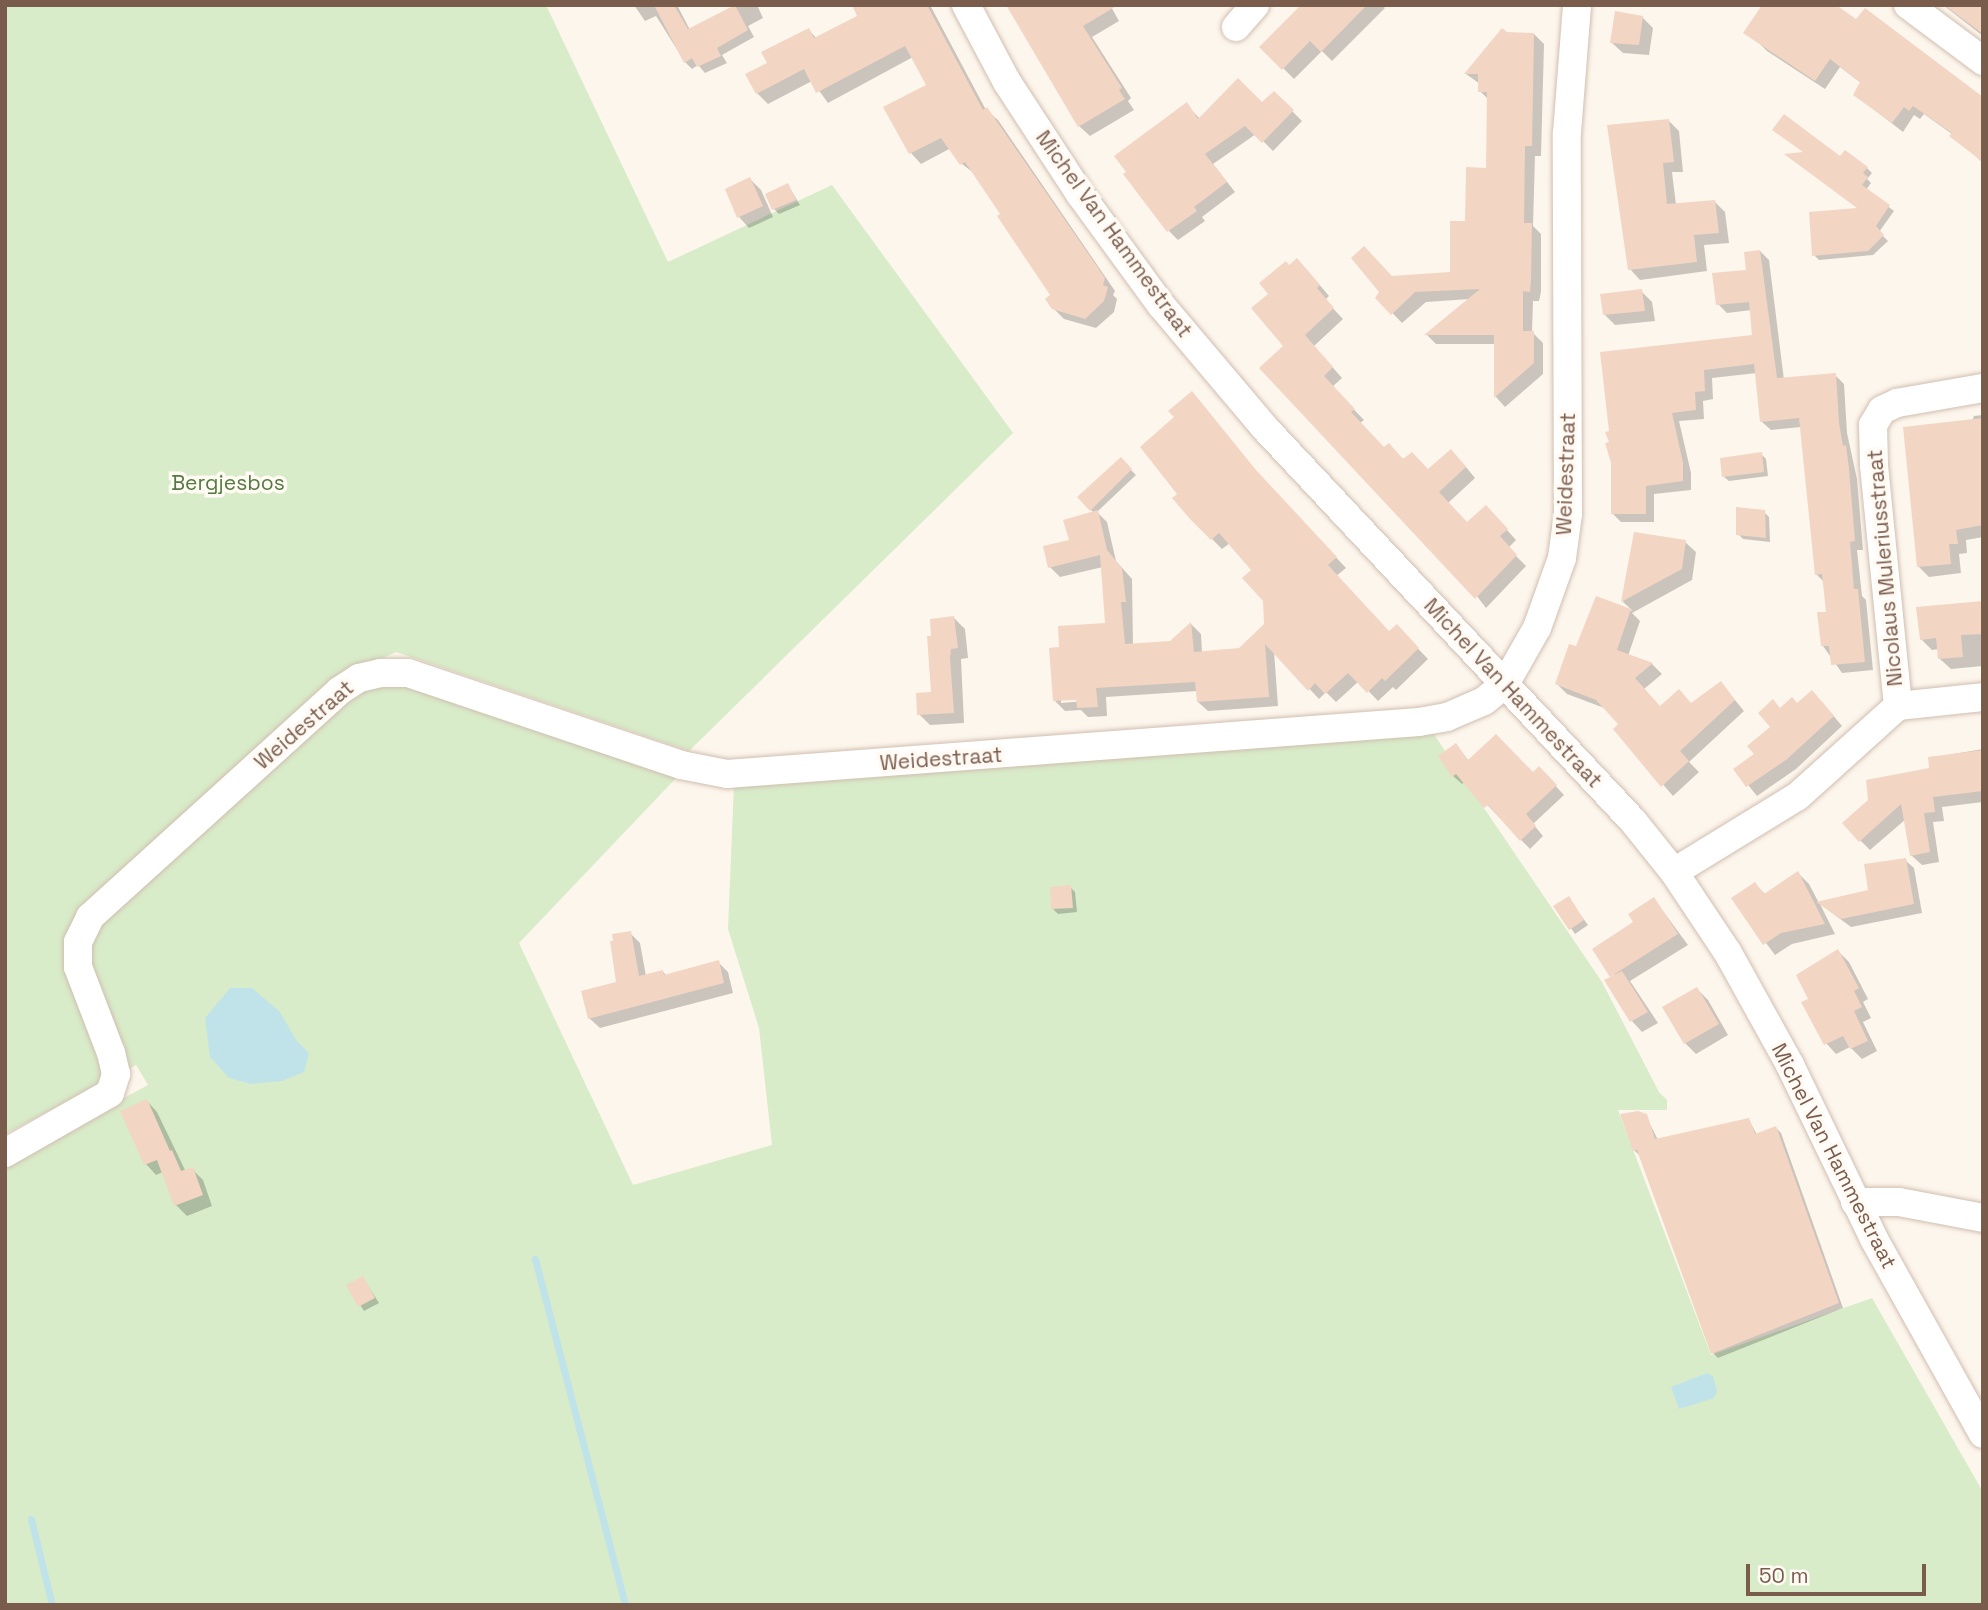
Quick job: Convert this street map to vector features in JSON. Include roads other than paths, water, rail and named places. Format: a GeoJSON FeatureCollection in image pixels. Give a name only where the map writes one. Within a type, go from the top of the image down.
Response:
{"type":"FeatureCollection","features":[{"type":"Feature","properties":{"kind":"street","name":"Michel Van Hammestraat"},"geometry":{"type":"LineString","coordinates":[[966,5],[1007,82],[1080,194],[1161,305],[1264,427],[1633,821],[1674,872],[1728,953],[1778,1042],[1855,1202],[1983,1434]]}},
{"type":"Feature","properties":{"kind":"street"},"geometry":{"type":"LineString","coordinates":[[1236,27],[1255,5]]}},
{"type":"Feature","properties":{"kind":"street","name":"Weidestraat"},"geometry":{"type":"LineString","coordinates":[[5,1153],[110,1093],[116,1074],[111,1053],[78,967],[78,942],[90,917],[338,691],[359,678],[380,673],[408,673],[681,765],[727,774],[1419,722],[1468,709],[1506,684],[1520,662],[1548,600],[1562,558],[1568,514],[1567,134],[1577,5]]}},
{"type":"Feature","properties":{"kind":"street"},"geometry":{"type":"LineString","coordinates":[[1908,5],[1983,61]]}},
{"type":"Feature","properties":{"kind":"street","name":"Nicolaus Muleriusstraat"},"geometry":{"type":"LineString","coordinates":[[1899,705],[1874,466],[1873,425],[1882,410],[1897,403],[1983,388]]}},
{"type":"Feature","properties":{"kind":"street"},"geometry":{"type":"LineString","coordinates":[[1674,872],[1798,796],[1899,705],[1983,697]]}},
{"type":"Feature","properties":{"kind":"street"},"geometry":{"type":"LineString","coordinates":[[1855,1202],[1899,1202],[1983,1218]]}},
{"type":"Feature","properties":{"kind":"water"},"geometry":{"type":"Polygon","coordinates":[[[230,988],[252,988],[280,1012],[296,1040],[309,1053],[304,1072],[282,1081],[251,1084],[229,1078],[210,1057],[205,1018],[230,988]]]}},
{"type":"Feature","properties":{"kind":"water"},"geometry":{"type":"Polygon","coordinates":[[[1707,1373],[1713,1376],[1717,1391],[1714,1398],[1679,1409],[1671,1387],[1707,1373]]]}},
{"type":"Feature","properties":{"kind":"waterway"},"geometry":{"type":"LineString","coordinates":[[535,1259],[625,1605]]}},
{"type":"Feature","properties":{"kind":"waterway"},"geometry":{"type":"LineString","coordinates":[[31,1519],[52,1605]]}},
{"type":"Feature","properties":{"kind":"park label","name":"Bergjesbos"},"geometry":{"type":"Point","coordinates":[228,483]}}]}
